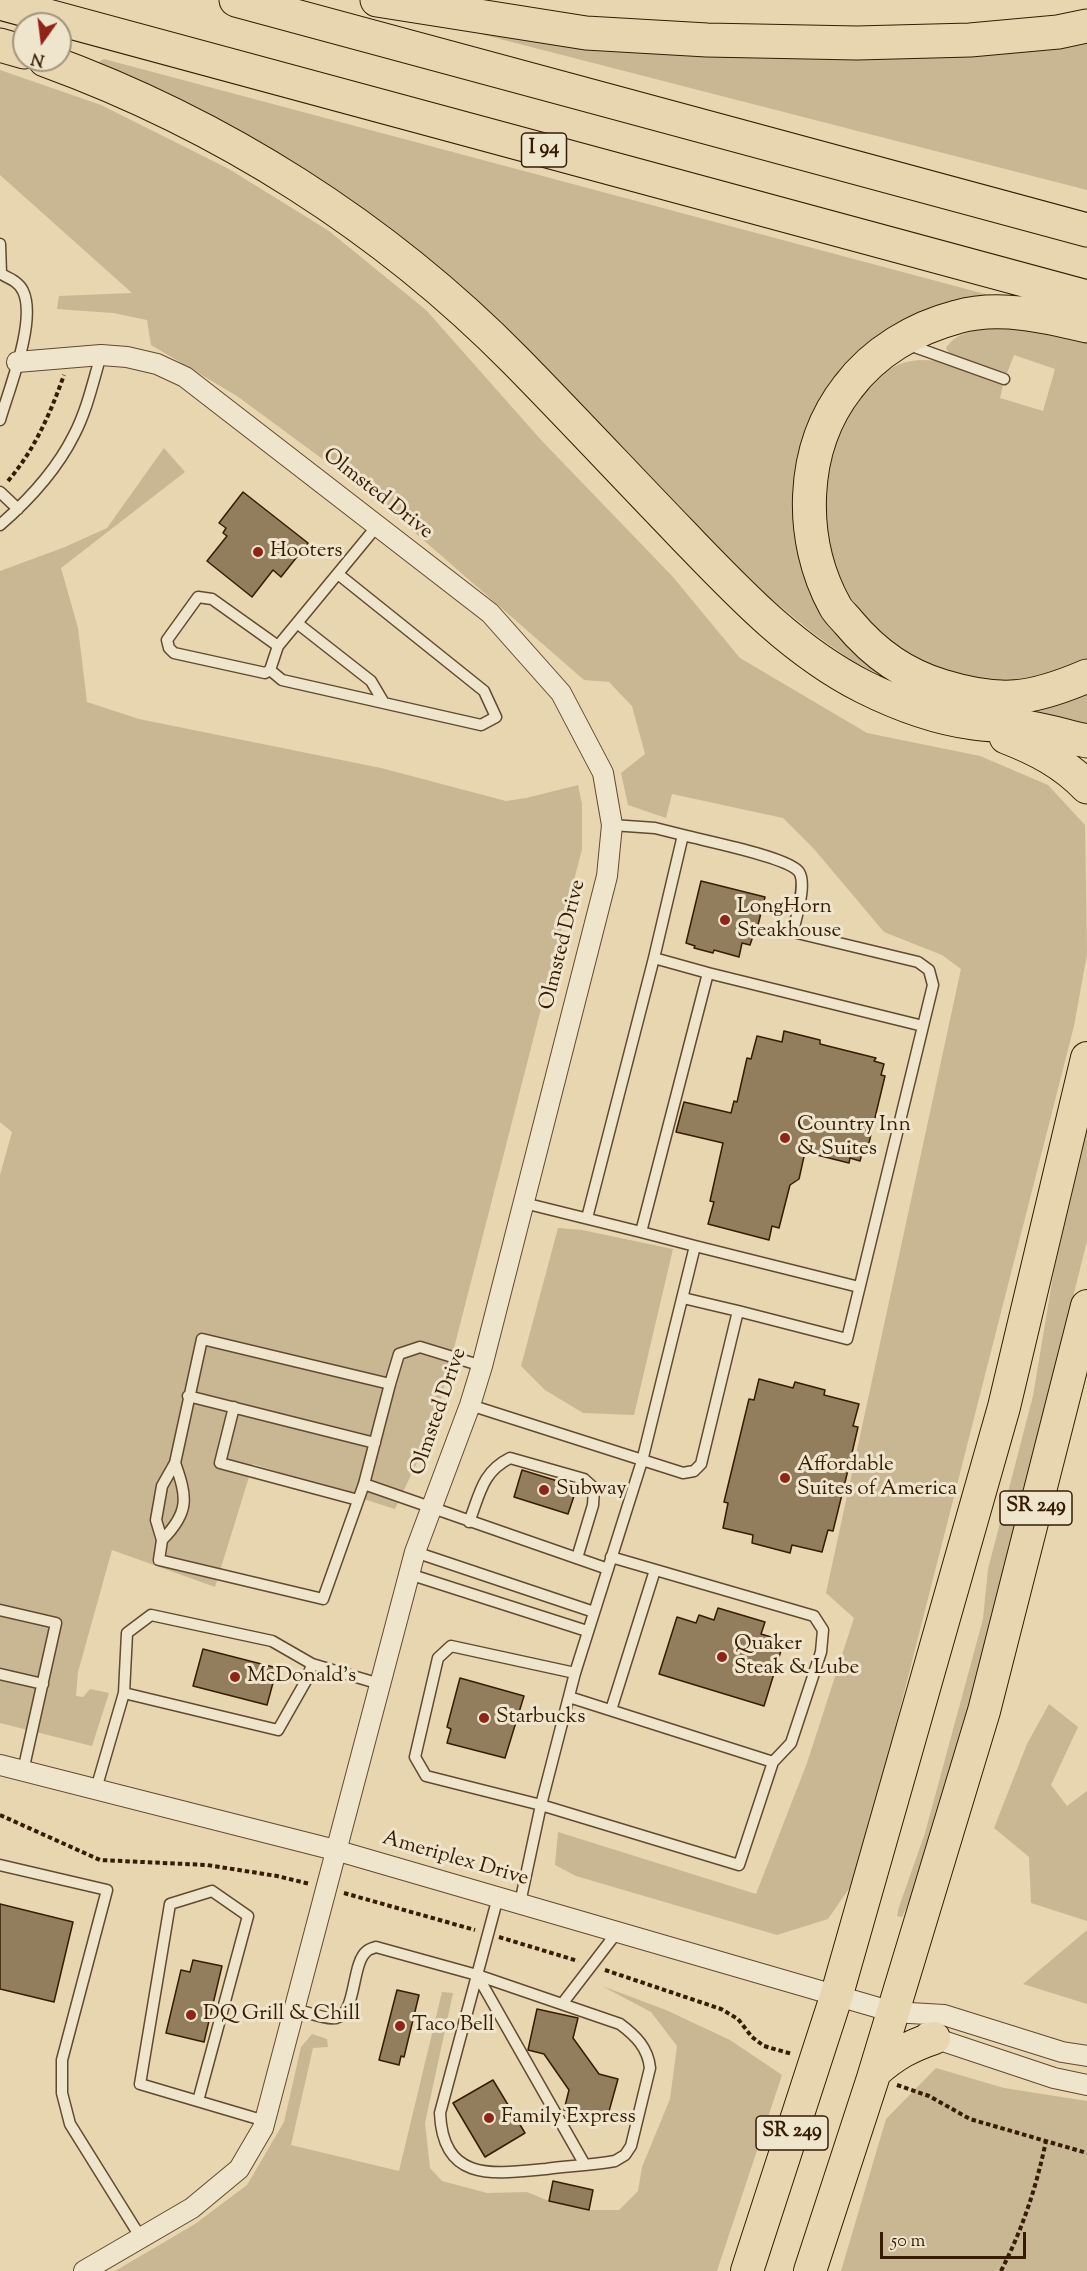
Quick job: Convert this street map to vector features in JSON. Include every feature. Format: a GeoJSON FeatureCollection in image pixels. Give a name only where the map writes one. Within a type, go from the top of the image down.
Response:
{"type":"FeatureCollection","features":[{"type":"Feature","properties":{"kind":"highway"},"geometry":{"type":"LineString","coordinates":[[236,0],[1087,230]]}},
{"type":"Feature","properties":{"kind":"highway"},"geometry":{"type":"LineString","coordinates":[[378,0],[586,33],[707,40],[857,44],[970,40],[1058,32],[1087,26]]}},
{"type":"Feature","properties":{"kind":"highway","name":"I 94"},"geometry":{"type":"LineString","coordinates":[[0,3],[1087,297]]}},
{"type":"Feature","properties":{"kind":"highway"},"geometry":{"type":"LineString","coordinates":[[72,71],[130,94],[190,123],[268,166],[338,212],[418,272],[481,327],[742,597],[786,636],[829,667],[877,694],[926,712],[971,723],[1030,728],[1087,741]]}},
{"type":"Feature","properties":{"kind":"highway"},"geometry":{"type":"LineString","coordinates":[[1087,326],[1040,315],[1002,312],[959,316],[918,331],[882,353],[848,387],[824,427],[811,472],[808,516],[815,557],[835,607],[861,637],[891,663],[927,681],[971,695],[1013,698],[1054,690],[1087,676]]}},
{"type":"Feature","properties":{"kind":"highway"},"geometry":{"type":"LineString","coordinates":[[971,723],[1047,755],[1062,764],[1087,787]]}},
{"type":"Feature","properties":{"kind":"main road","name":"SR 249"},"geometry":{"type":"LineString","coordinates":[[747,2271],[804,2057],[837,1995],[1007,1396],[1087,1058]]}},
{"type":"Feature","properties":{"kind":"main road","name":"SR 249"},"geometry":{"type":"LineString","coordinates":[[810,2271],[874,2075],[984,1711],[1087,1306]]}},
{"type":"Feature","properties":{"kind":"main road"},"geometry":{"type":"LineString","coordinates":[[874,2075],[892,2057],[934,2038]]}},
{"type":"Feature","properties":{"kind":"street","name":"Olmsted Drive"},"geometry":{"type":"LineString","coordinates":[[17,362],[101,355],[126,357],[157,364],[185,377],[489,613],[561,693],[603,773],[612,825],[607,876],[482,1366],[470,1405],[415,1552],[263,2128],[239,2169],[192,2208],[84,2271]]}},
{"type":"Feature","properties":{"kind":"street","name":"Ameriplex Drive"},"geometry":{"type":"LineString","coordinates":[[0,1765],[335,1850],[893,2012],[944,2015],[1062,2052],[1087,2056]]}},
{"type":"Feature","properties":{"kind":"street","name":"Ameriplex Drive"},"geometry":{"type":"LineString","coordinates":[[893,2012],[934,2038],[1054,2078],[1087,2085]]}},
{"type":"Feature","properties":{"kind":"lane"},"geometry":{"type":"LineString","coordinates":[[0,244],[1,274],[14,281],[22,290],[27,306],[27,324],[0,420]]}},
{"type":"Feature","properties":{"kind":"lane"},"geometry":{"type":"LineString","coordinates":[[900,342],[1004,379]]}},
{"type":"Feature","properties":{"kind":"lane"},"geometry":{"type":"LineString","coordinates":[[0,525],[18,509],[56,467],[75,434],[101,355]]}},
{"type":"Feature","properties":{"kind":"lane"},"geometry":{"type":"LineString","coordinates":[[3,487],[18,509]]}},
{"type":"Feature","properties":{"kind":"lane"},"geometry":{"type":"LineString","coordinates":[[278,646],[212,599],[198,597],[167,640],[169,648],[174,653],[265,673],[270,670],[278,646],[377,526]]}},
{"type":"Feature","properties":{"kind":"lane"},"geometry":{"type":"LineString","coordinates":[[270,670],[282,680],[481,725],[496,717],[484,691],[338,574]]}},
{"type":"Feature","properties":{"kind":"lane"},"geometry":{"type":"LineString","coordinates":[[297,622],[371,681],[384,703]]}},
{"type":"Feature","properties":{"kind":"lane"},"geometry":{"type":"LineString","coordinates":[[612,825],[655,828],[784,861],[799,871],[803,884],[793,932],[918,962],[928,970],[933,984],[847,1339],[683,1298]]}},
{"type":"Feature","properties":{"kind":"lane"},"geometry":{"type":"LineString","coordinates":[[587,1218],[683,835]]}},
{"type":"Feature","properties":{"kind":"lane"},"geometry":{"type":"LineString","coordinates":[[654,958],[923,1026]]}},
{"type":"Feature","properties":{"kind":"lane"},"geometry":{"type":"LineString","coordinates":[[641,1233],[708,973]]}},
{"type":"Feature","properties":{"kind":"lane"},"geometry":{"type":"LineString","coordinates":[[524,1203],[859,1287]]}},
{"type":"Feature","properties":{"kind":"lane"},"geometry":{"type":"LineString","coordinates":[[520,1903],[541,1805],[575,1673],[642,1461],[695,1246]]}},
{"type":"Feature","properties":{"kind":"lane"},"geometry":{"type":"LineString","coordinates":[[470,1405],[642,1461],[684,1473],[694,1471],[701,1464],[738,1311]]}},
{"type":"Feature","properties":{"kind":"lane"},"geometry":{"type":"LineString","coordinates":[[390,1384],[202,1339],[175,1463],[162,1485],[156,1520],[162,1540],[159,1560],[323,1599],[364,1484],[399,1354],[420,1347],[482,1366]]}},
{"type":"Feature","properties":{"kind":"lane"},"geometry":{"type":"LineString","coordinates":[[188,1396],[375,1443]]}},
{"type":"Feature","properties":{"kind":"lane"},"geometry":{"type":"LineString","coordinates":[[234,1407],[220,1463],[358,1500]]}},
{"type":"Feature","properties":{"kind":"lane"},"geometry":{"type":"LineString","coordinates":[[470,1522],[486,1477],[496,1465],[510,1458],[584,1479],[594,1488],[593,1505],[577,1558]]}},
{"type":"Feature","properties":{"kind":"lane"},"geometry":{"type":"LineString","coordinates":[[162,1540],[178,1524],[186,1493],[175,1463]]}},
{"type":"Feature","properties":{"kind":"lane"},"geometry":{"type":"LineString","coordinates":[[364,1484],[608,1569]]}},
{"type":"Feature","properties":{"kind":"lane"},"geometry":{"type":"LineString","coordinates":[[415,1552],[594,1611]]}},
{"type":"Feature","properties":{"kind":"lane"},"geometry":{"type":"LineString","coordinates":[[575,1673],[451,1646],[438,1658],[415,1757],[426,1776],[541,1805],[739,1865],[773,1762],[791,1743],[821,1652],[823,1630],[814,1616],[611,1557]]}},
{"type":"Feature","properties":{"kind":"lane"},"geometry":{"type":"LineString","coordinates":[[611,1710],[655,1570]]}},
{"type":"Feature","properties":{"kind":"lane"},"geometry":{"type":"LineString","coordinates":[[409,1574],[588,1631]]}},
{"type":"Feature","properties":{"kind":"lane"},"geometry":{"type":"LineString","coordinates":[[0,1610],[56,1623],[23,1771]]}},
{"type":"Feature","properties":{"kind":"lane"},"geometry":{"type":"LineString","coordinates":[[96,1789],[124,1693],[127,1633],[151,1615],[272,1641],[312,1664],[380,1684]]}},
{"type":"Feature","properties":{"kind":"lane"},"geometry":{"type":"LineString","coordinates":[[124,1693],[278,1730],[308,1679],[312,1664]]}},
{"type":"Feature","properties":{"kind":"lane"},"geometry":{"type":"LineString","coordinates":[[0,1674],[43,1683]]}},
{"type":"Feature","properties":{"kind":"lane"},"geometry":{"type":"LineString","coordinates":[[569,1697],[773,1762]]}},
{"type":"Feature","properties":{"kind":"lane"},"geometry":{"type":"LineString","coordinates":[[0,1864],[107,1890],[62,2060],[62,2093],[70,2124],[141,2238]]}},
{"type":"Feature","properties":{"kind":"lane"},"geometry":{"type":"LineString","coordinates":[[198,2102],[248,1916],[212,1891],[170,1904],[140,2084],[198,2102],[265,2121]]}},
{"type":"Feature","properties":{"kind":"lane"},"geometry":{"type":"LineString","coordinates":[[294,2009],[334,2019],[342,2016],[348,2007],[361,1958],[366,1951],[375,1947],[477,1975],[620,2024],[634,2035],[649,2056],[650,2068],[632,2146],[625,2155],[615,2161],[505,2173],[484,2173],[465,2165],[451,2152],[441,2134],[440,2113],[477,1975],[498,1897]]}},
{"type":"Feature","properties":{"kind":"lane"},"geometry":{"type":"LineString","coordinates":[[562,2004],[618,1931]]}},
{"type":"Feature","properties":{"kind":"lane"},"geometry":{"type":"LineString","coordinates":[[477,1975],[585,2165]]}},
{"type":"Feature","properties":{"kind":"path"},"geometry":{"type":"LineString","coordinates":[[3,487],[22,465],[37,440],[49,416],[70,357]]}},
{"type":"Feature","properties":{"kind":"path"},"geometry":{"type":"LineString","coordinates":[[0,1815],[100,1860],[207,1864],[277,1876],[360,1897]]}},
{"type":"Feature","properties":{"kind":"path"},"geometry":{"type":"LineString","coordinates":[[874,2075],[929,2096],[970,2119],[1087,2153]]}},
{"type":"Feature","properties":{"kind":"path"},"geometry":{"type":"LineString","coordinates":[[1001,2271],[1036,2188],[1046,2141]]}},
{"type":"Feature","properties":{"kind":"shaded area"},"geometry":{"type":"Polygon","coordinates":[[[430,21],[1087,37],[1087,190],[430,21]]]}},
{"type":"Feature","properties":{"kind":"shaded area"},"geometry":{"type":"Polygon","coordinates":[[[104,59],[1000,298],[844,372],[799,534],[903,683],[884,677],[852,661],[770,598],[680,512],[536,363],[99,68],[97,63],[104,59]]]}},
{"type":"Feature","properties":{"kind":"shaded area"},"geometry":{"type":"Polygon","coordinates":[[[0,70],[101,105],[229,169],[329,231],[426,310],[542,441],[673,577],[740,658],[867,733],[980,756],[1048,785],[1085,825],[1087,954],[1074,1026],[857,1877],[828,1919],[777,1935],[576,1876],[555,1865],[558,1832],[756,1894],[807,1763],[854,1618],[826,1593],[961,969],[942,955],[884,932],[814,849],[783,818],[672,794],[666,818],[628,805],[621,773],[645,754],[632,706],[609,682],[584,680],[374,497],[237,396],[151,345],[147,320],[113,313],[57,309],[59,296],[132,293],[0,175],[0,70]]]}},
{"type":"Feature","properties":{"kind":"shaded area"},"geometry":{"type":"Polygon","coordinates":[[[1007,326],[1087,344],[1087,658],[1043,676],[996,683],[966,679],[937,667],[894,643],[871,624],[858,609],[837,569],[830,547],[822,501],[827,459],[842,425],[864,392],[886,372],[903,363],[923,360],[947,363],[1004,381],[1000,398],[1043,411],[1055,369],[1014,355],[1007,373],[950,354],[946,348],[965,333],[1007,326]]]}},
{"type":"Feature","properties":{"kind":"shaded area"},"geometry":{"type":"Polygon","coordinates":[[[164,448],[185,472],[61,568],[78,628],[87,702],[139,719],[381,768],[506,801],[578,785],[582,804],[582,849],[434,1426],[395,1509],[253,1464],[215,1587],[112,1550],[78,1672],[76,1696],[83,1697],[90,1689],[109,1693],[92,1746],[0,1723],[0,1175],[12,1132],[0,1122],[0,571],[65,547],[107,528],[164,448]]]}},
{"type":"Feature","properties":{"kind":"shaded area"},"geometry":{"type":"Polygon","coordinates":[[[1087,687],[1087,732],[996,704],[1087,687]]]}},
{"type":"Feature","properties":{"kind":"shaded area"},"geometry":{"type":"Polygon","coordinates":[[[1087,1130],[1087,1241],[991,1625],[921,1875],[902,1917],[897,1916],[925,1833],[983,1619],[988,1569],[1033,1396],[1054,1270],[1087,1130]]]}},
{"type":"Feature","properties":{"kind":"shaded area"},"geometry":{"type":"Polygon","coordinates":[[[558,1228],[582,1230],[673,1249],[634,1415],[583,1413],[545,1390],[521,1366],[558,1228]]]}},
{"type":"Feature","properties":{"kind":"shaded area"},"geometry":{"type":"Polygon","coordinates":[[[1049,1704],[1078,1727],[1051,1785],[1067,1806],[1087,1791],[1087,1921],[1031,1903],[1029,1857],[994,1828],[1027,1744],[1049,1704]]]}},
{"type":"Feature","properties":{"kind":"shaded area"},"geometry":{"type":"Polygon","coordinates":[[[1087,1930],[1087,2004],[1023,1984],[1087,1930]]]}},
{"type":"Feature","properties":{"kind":"shaded area"},"geometry":{"type":"Polygon","coordinates":[[[602,1986],[666,2010],[730,2040],[782,2075],[717,2271],[115,2271],[195,2224],[247,2185],[284,2122],[301,2047],[312,2034],[327,2039],[328,2047],[313,2048],[291,2145],[399,2171],[442,1992],[453,1993],[425,2123],[430,2168],[442,2181],[487,2193],[527,2192],[549,2201],[589,2210],[619,2210],[638,2191],[642,2167],[670,2099],[677,2046],[651,2012],[602,1986]]]}},
{"type":"Feature","properties":{"kind":"shaded area"},"geometry":{"type":"Polygon","coordinates":[[[936,2068],[1004,2088],[1087,2101],[1087,2271],[841,2271],[886,2119],[936,2068]]]}},
{"type":"Feature","properties":{"kind":"building","name":"Hooters"},"geometry":{"type":"Polygon","coordinates":[[[243,492],[308,543],[281,577],[273,570],[252,597],[207,561],[227,536],[223,533],[226,528],[219,523],[243,492]]]}},
{"type":"Feature","properties":{"kind":"building","name":"LongHorn Steakhouse"},"geometry":{"type":"Polygon","coordinates":[[[701,881],[765,897],[756,933],[750,945],[742,943],[739,957],[714,950],[713,953],[694,948],[695,946],[686,943],[701,881]]]}},
{"type":"Feature","properties":{"kind":"building","name":"Country Inn & Suites"},"geometry":{"type":"Polygon","coordinates":[[[784,1031],[820,1040],[820,1044],[876,1058],[874,1061],[884,1064],[881,1075],[885,1076],[867,1151],[863,1150],[860,1161],[850,1158],[849,1163],[805,1152],[799,1179],[790,1185],[779,1228],[772,1226],[769,1240],[708,1224],[714,1202],[710,1201],[723,1143],[676,1132],[684,1102],[731,1113],[734,1101],[737,1102],[747,1058],[751,1059],[757,1036],[782,1042],[784,1031]]]}},
{"type":"Feature","properties":{"kind":"building","name":"Affordable Suites of America"},"geometry":{"type":"Polygon","coordinates":[[[759,1379],[793,1388],[795,1382],[825,1390],[824,1395],[859,1404],[853,1426],[858,1427],[833,1531],[828,1530],[822,1552],[792,1545],[790,1553],[752,1543],[753,1535],[723,1528],[728,1503],[724,1502],[749,1399],[754,1400],[759,1379]]]}},
{"type":"Feature","properties":{"kind":"building","name":"Subway"},"geometry":{"type":"Polygon","coordinates":[[[522,1470],[577,1487],[568,1514],[514,1497],[522,1470]]]}},
{"type":"Feature","properties":{"kind":"building","name":"Quaker Steak & Lube"},"geometry":{"type":"Polygon","coordinates":[[[718,1608],[765,1622],[761,1634],[784,1641],[764,1706],[659,1674],[677,1617],[696,1623],[699,1615],[714,1620],[718,1608]]]}},
{"type":"Feature","properties":{"kind":"building","name":"McDonald's"},"geometry":{"type":"Polygon","coordinates":[[[203,1649],[277,1668],[267,1705],[193,1686],[203,1649]]]}},
{"type":"Feature","properties":{"kind":"building","name":"Starbucks"},"geometry":{"type":"Polygon","coordinates":[[[460,1678],[524,1696],[505,1758],[447,1743],[451,1729],[447,1727],[460,1678]]]}},
{"type":"Feature","properties":{"kind":"building"},"geometry":{"type":"Polygon","coordinates":[[[0,1904],[73,1922],[54,2002],[0,1989],[0,1904]]]}},
{"type":"Feature","properties":{"kind":"building","name":"DQ Grill & Chill"},"geometry":{"type":"Polygon","coordinates":[[[193,1960],[222,1966],[204,2042],[166,2033],[181,1970],[190,1972],[193,1960]]]}},
{"type":"Feature","properties":{"kind":"building","name":"Taco Bell"},"geometry":{"type":"Polygon","coordinates":[[[397,1990],[419,1995],[404,2057],[401,2056],[399,2065],[379,2060],[397,1990]]]}},
{"type":"Feature","properties":{"kind":"building"},"geometry":{"type":"Polygon","coordinates":[[[537,2009],[578,2018],[573,2038],[599,2074],[618,2079],[606,2122],[564,2110],[569,2090],[544,2054],[528,2050],[537,2009]]]}},
{"type":"Feature","properties":{"kind":"building","name":"Family Express"},"geometry":{"type":"Polygon","coordinates":[[[493,2080],[525,2133],[485,2157],[453,2103],[493,2080]]]}},
{"type":"Feature","properties":{"kind":"building"},"geometry":{"type":"Polygon","coordinates":[[[553,2181],[593,2190],[589,2210],[549,2201],[553,2181]]]}},
{"type":"Feature","properties":{"kind":"place","name":"Hooters"},"geometry":{"type":"Point","coordinates":[258,552]}},
{"type":"Feature","properties":{"kind":"place","name":"LongHorn Steakhouse"},"geometry":{"type":"Point","coordinates":[725,920]}},
{"type":"Feature","properties":{"kind":"place","name":"Country Inn & Suites"},"geometry":{"type":"Point","coordinates":[785,1138]}},
{"type":"Feature","properties":{"kind":"place","name":"Affordable Suites of America"},"geometry":{"type":"Point","coordinates":[785,1478]}},
{"type":"Feature","properties":{"kind":"place","name":"Subway"},"geometry":{"type":"Point","coordinates":[544,1490]}},
{"type":"Feature","properties":{"kind":"place","name":"Quaker Steak & Lube"},"geometry":{"type":"Point","coordinates":[722,1657]}},
{"type":"Feature","properties":{"kind":"place","name":"McDonald's"},"geometry":{"type":"Point","coordinates":[235,1677]}},
{"type":"Feature","properties":{"kind":"place","name":"Starbucks"},"geometry":{"type":"Point","coordinates":[484,1718]}},
{"type":"Feature","properties":{"kind":"place","name":"DQ Grill & Chill"},"geometry":{"type":"Point","coordinates":[191,2015]}},
{"type":"Feature","properties":{"kind":"place","name":"Taco Bell"},"geometry":{"type":"Point","coordinates":[400,2026]}},
{"type":"Feature","properties":{"kind":"place","name":"Family Express"},"geometry":{"type":"Point","coordinates":[489,2118]}}]}
